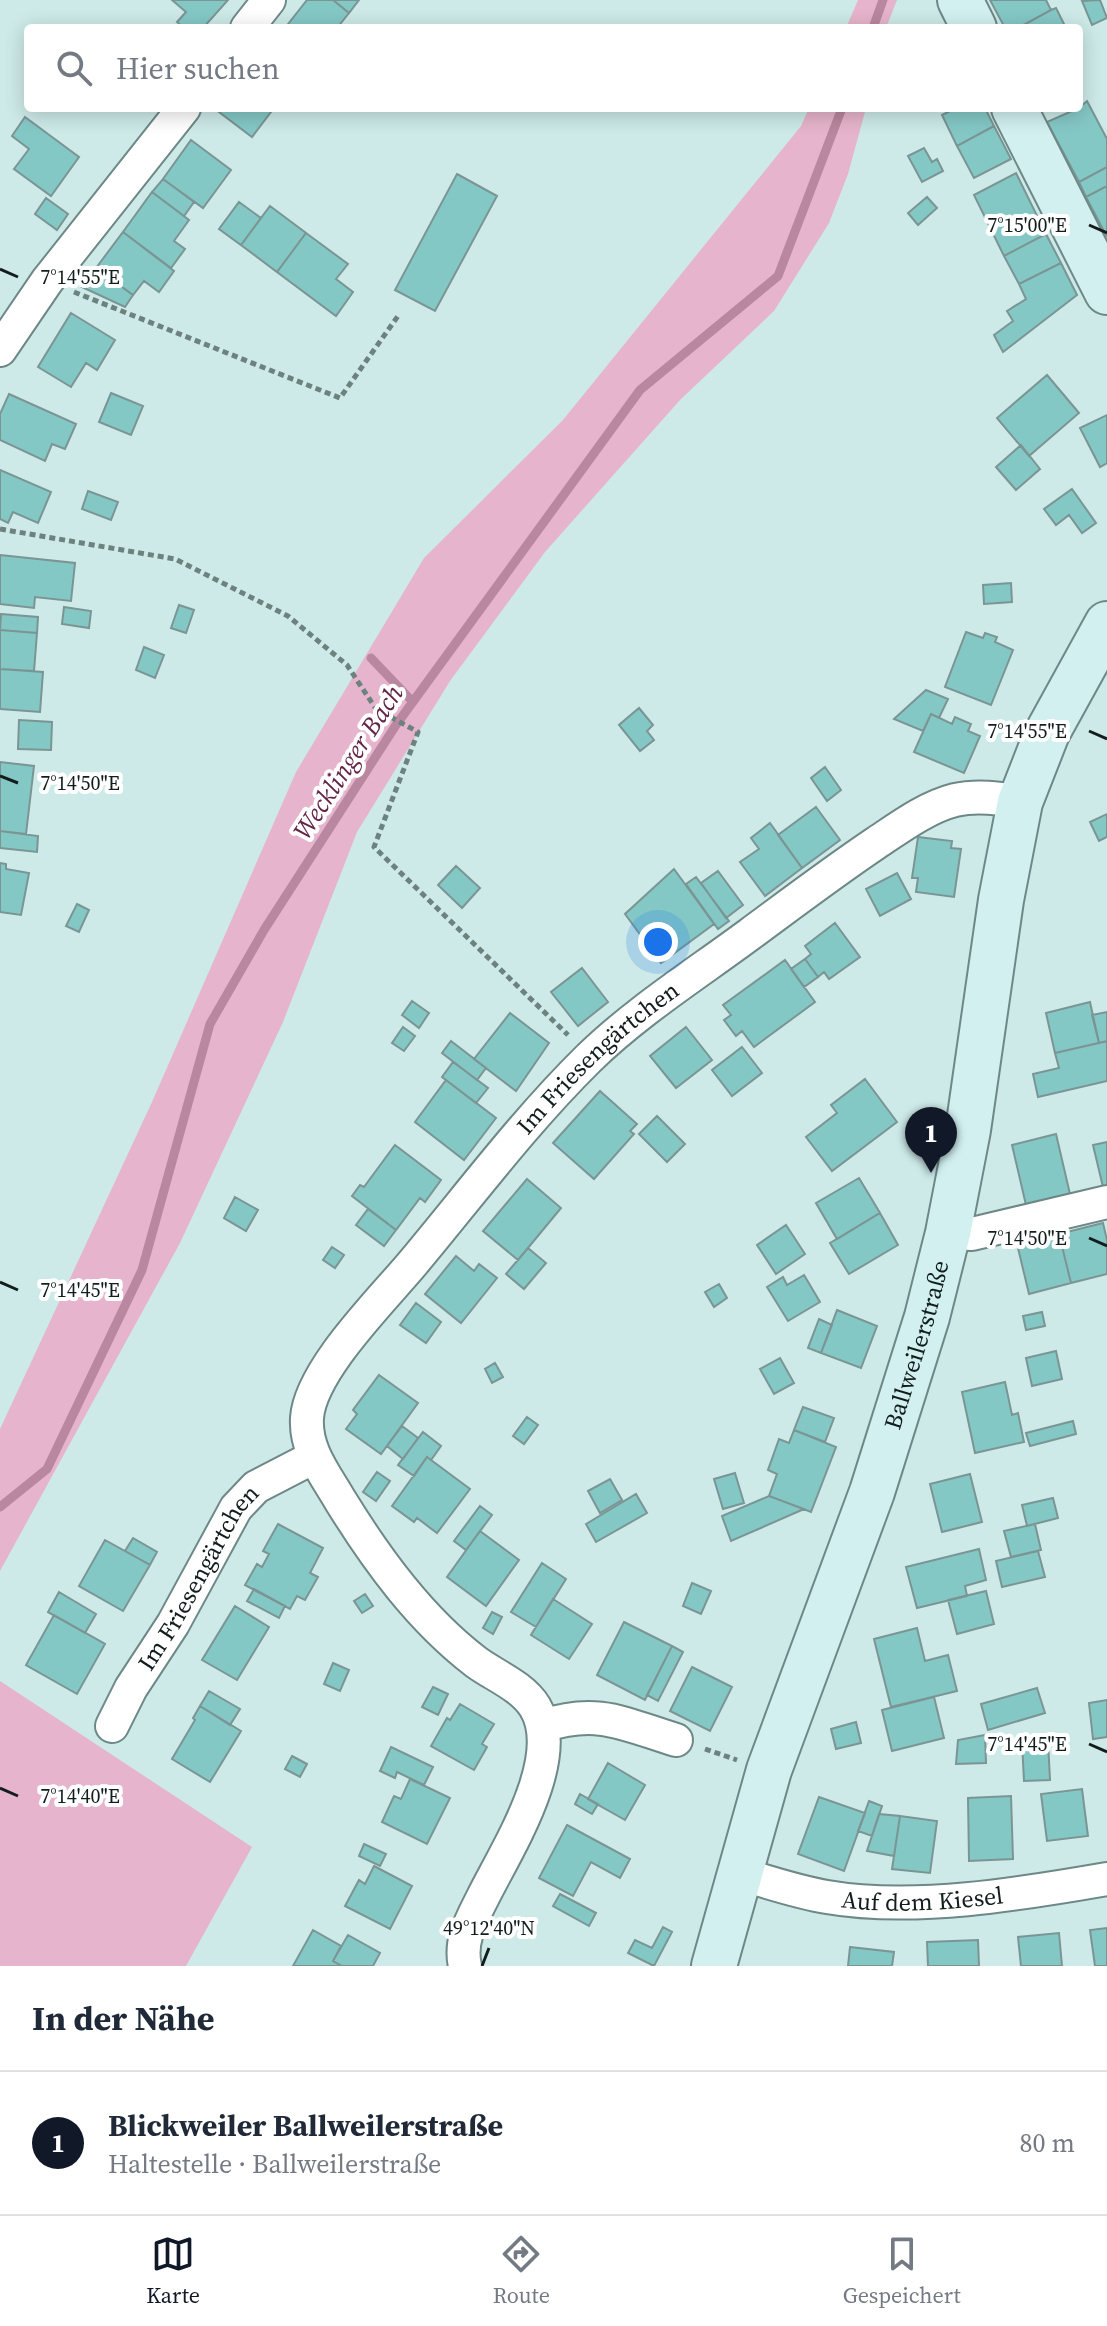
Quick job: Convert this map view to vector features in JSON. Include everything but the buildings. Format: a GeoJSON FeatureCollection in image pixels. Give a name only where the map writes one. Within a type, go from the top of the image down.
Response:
{"type":"FeatureCollection","features":[{"type":"Feature","properties":{"kind":"street"},"geometry":{"type":"LineString","coordinates":[[250,24],[269,0]]}},
{"type":"Feature","properties":{"kind":"street"},"geometry":{"type":"LineString","coordinates":[[960,0],[972,24]]}},
{"type":"Feature","properties":{"kind":"street"},"geometry":{"type":"LineString","coordinates":[[0,350],[47,281],[181,112]]}},
{"type":"Feature","properties":{"kind":"street"},"geometry":{"type":"LineString","coordinates":[[1016,112],[1107,292]]}},
{"type":"Feature","properties":{"kind":"street","name":"Ballweilerstraße"},"geometry":{"type":"LineString","coordinates":[[714,1966],[769,1770],[898,1414],[927,1317],[948,1233],[968,1130],[1001,900],[1020,802],[1047,733],[1107,624]]}},
{"type":"Feature","properties":{"kind":"street","name":"Im Friesengärtchen"},"geometry":{"type":"LineString","coordinates":[[543,1726],[534,1705],[517,1688],[477,1662],[442,1632],[395,1580],[357,1528],[314,1457],[308,1438],[307,1415],[313,1393],[326,1369],[546,1104],[590,1057],[720,957],[910,820],[954,800],[991,797],[1020,802]]}},
{"type":"Feature","properties":{"kind":"street"},"geometry":{"type":"LineString","coordinates":[[948,1233],[972,1234],[1107,1202]]}},
{"type":"Feature","properties":{"kind":"street","name":"Im Friesengärtchen"},"geometry":{"type":"LineString","coordinates":[[112,1726],[131,1688],[173,1624],[236,1508],[256,1487],[314,1457]]}},
{"type":"Feature","properties":{"kind":"street"},"geometry":{"type":"LineString","coordinates":[[465,1966],[466,1933],[528,1804],[542,1765],[545,1743],[543,1726],[569,1718],[594,1716],[676,1740]]}},
{"type":"Feature","properties":{"kind":"street","name":"Auf dem Kiesel"},"geometry":{"type":"LineString","coordinates":[[738,1873],[828,1898],[878,1902],[930,1901],[1107,1879]]}},
{"type":"Feature","properties":{"kind":"path"},"geometry":{"type":"LineString","coordinates":[[47,281],[340,398],[398,316]]}},
{"type":"Feature","properties":{"kind":"path"},"geometry":{"type":"LineString","coordinates":[[0,529],[175,559],[288,616],[347,665],[376,709],[418,732],[374,847],[590,1057]]}},
{"type":"Feature","properties":{"kind":"path"},"geometry":{"type":"LineString","coordinates":[[676,1740],[769,1770]]}},
{"type":"Feature","properties":{"kind":"shaded area"},"geometry":{"type":"Polygon","coordinates":[[[858,0],[897,0],[888,24],[848,24],[858,0]]]}},
{"type":"Feature","properties":{"kind":"shaded area"},"geometry":{"type":"Polygon","coordinates":[[[807,112],[865,112],[848,174],[829,223],[774,311],[680,400],[545,552],[450,681],[357,832],[283,1022],[180,1243],[0,1571],[0,1429],[152,1102],[296,772],[424,558],[563,420],[801,126],[807,112]]]}},
{"type":"Feature","properties":{"kind":"shaded area"},"geometry":{"type":"Polygon","coordinates":[[[0,1681],[252,1847],[186,1966],[0,1966],[0,1681]]]}},
{"type":"Feature","properties":{"kind":"waterway","name":"Wecklinger Bach"},"geometry":{"type":"LineString","coordinates":[[874,24],[883,0]]}},
{"type":"Feature","properties":{"kind":"waterway","name":"Wecklinger Bach"},"geometry":{"type":"LineString","coordinates":[[0,1507],[47,1469],[142,1270],[210,1024],[264,930],[396,725],[640,390],[778,276],[840,112]]}},
{"type":"Feature","properties":{"kind":"waterway"},"geometry":{"type":"LineString","coordinates":[[371,658],[413,702]]}},
{"type":"Feature","properties":{"kind":"place","name":"Blickweiler Ballweilerstraße"},"geometry":{"type":"Point","coordinates":[931,1173]}}]}
